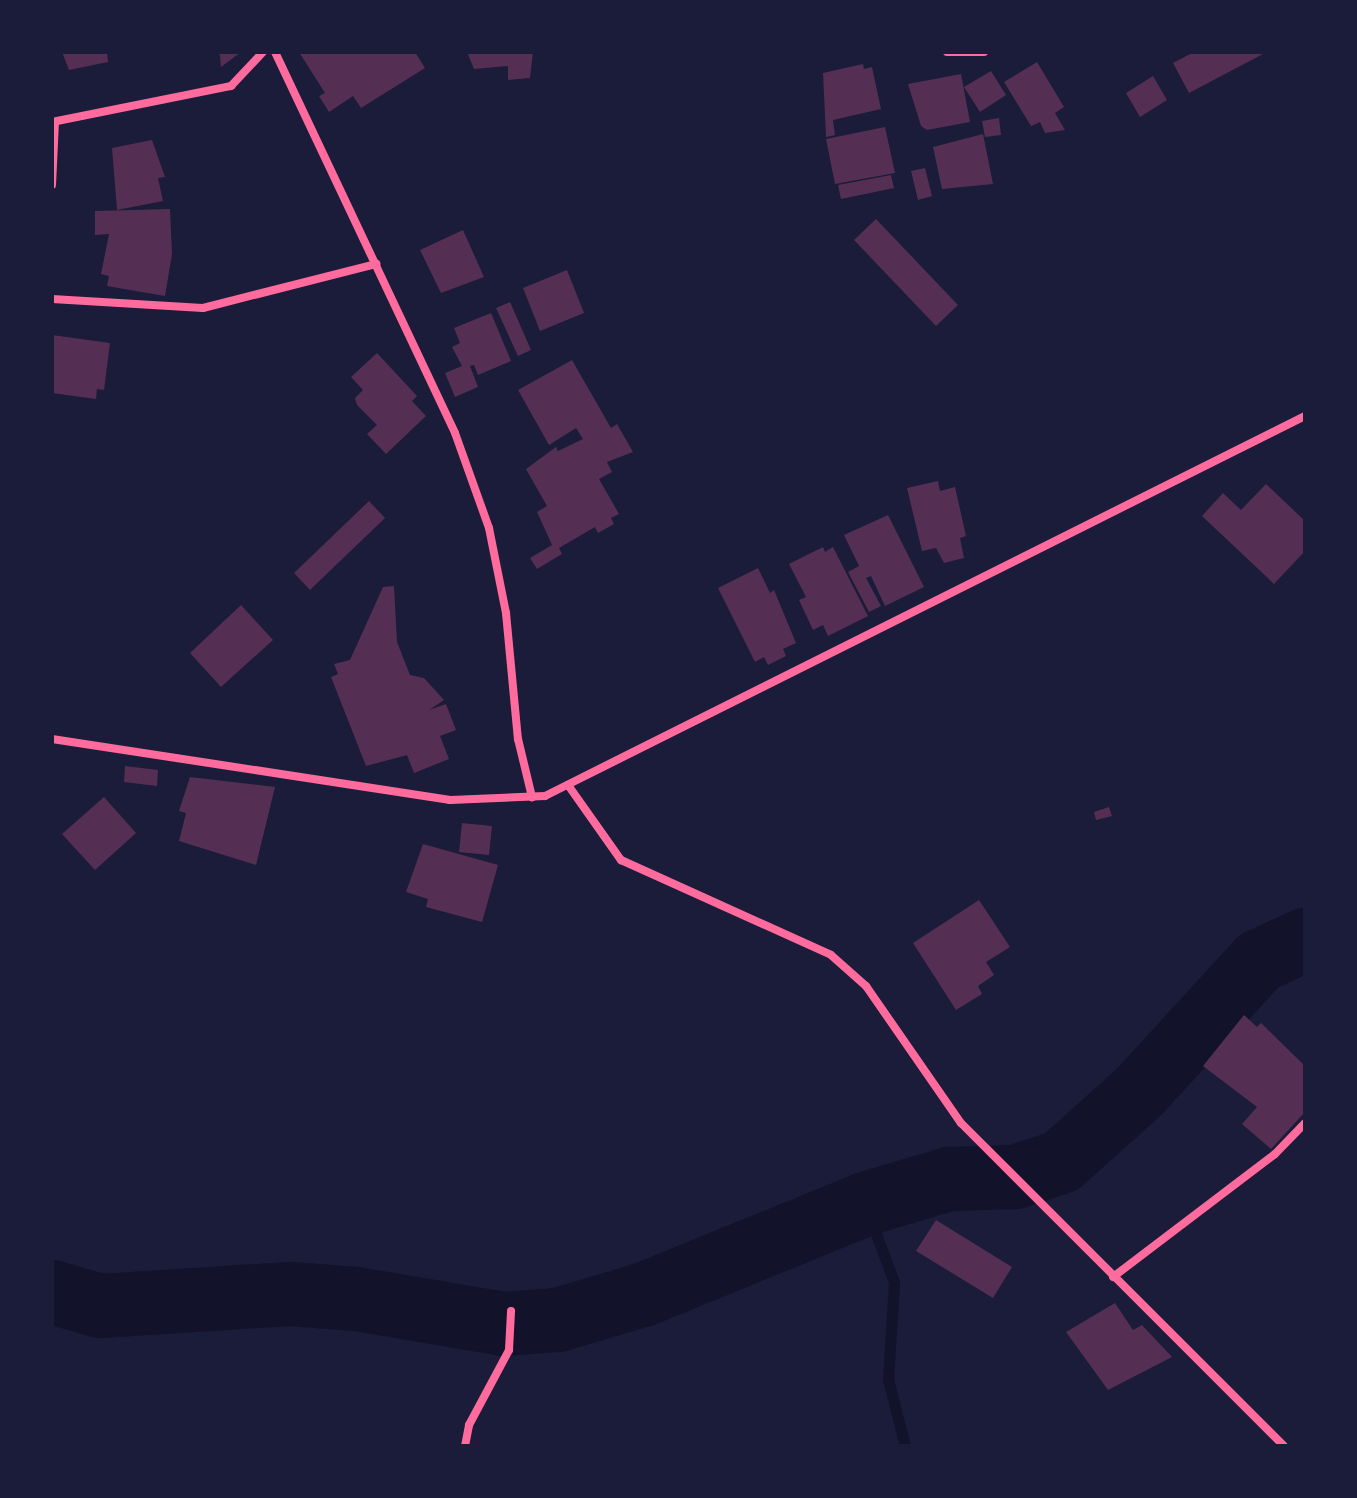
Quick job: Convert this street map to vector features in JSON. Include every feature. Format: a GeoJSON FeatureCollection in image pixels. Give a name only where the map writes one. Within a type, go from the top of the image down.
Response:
{"type":"FeatureCollection","features":[{"type":"Feature","properties":{"kind":"street"},"geometry":{"type":"LineString","coordinates":[[52,185],[53,122],[231,86],[263,52]]}},
{"type":"Feature","properties":{"kind":"street"},"geometry":{"type":"LineString","coordinates":[[275,52],[455,433],[489,528],[506,613],[518,739],[532,797]]}},
{"type":"Feature","properties":{"kind":"street"},"geometry":{"type":"LineString","coordinates":[[947,52],[984,52]]}},
{"type":"Feature","properties":{"kind":"street"},"geometry":{"type":"LineString","coordinates":[[52,299],[203,308],[376,264]]}},
{"type":"Feature","properties":{"kind":"street"},"geometry":{"type":"LineString","coordinates":[[52,739],[450,800],[532,797],[568,785],[1305,416]]}},
{"type":"Feature","properties":{"kind":"street"},"geometry":{"type":"LineString","coordinates":[[568,785],[621,860],[831,955],[866,986],[961,1123],[1284,1446]]}},
{"type":"Feature","properties":{"kind":"street"},"geometry":{"type":"LineString","coordinates":[[1113,1277],[1275,1154],[1305,1123]]}},
{"type":"Feature","properties":{"kind":"street"},"geometry":{"type":"LineString","coordinates":[[465,1446],[469,1425],[509,1350],[511,1311]]}},
{"type":"Feature","properties":{"kind":"building"},"geometry":{"type":"Polygon","coordinates":[[[62,52],[107,52],[108,62],[69,70],[62,52]]]}},
{"type":"Feature","properties":{"kind":"building"},"geometry":{"type":"Polygon","coordinates":[[[215,52],[241,52],[221,67],[220,55],[215,52]]]}},
{"type":"Feature","properties":{"kind":"building"},"geometry":{"type":"Polygon","coordinates":[[[299,52],[415,52],[425,68],[361,108],[353,96],[329,112],[319,96],[325,93],[299,52]]]}},
{"type":"Feature","properties":{"kind":"building"},"geometry":{"type":"Polygon","coordinates":[[[467,52],[533,52],[530,78],[508,80],[508,66],[474,69],[467,52]]]}},
{"type":"Feature","properties":{"kind":"building"},"geometry":{"type":"Polygon","coordinates":[[[1194,52],[1263,54],[1189,93],[1173,63],[1194,52]]]}},
{"type":"Feature","properties":{"kind":"building"},"geometry":{"type":"Polygon","coordinates":[[[1037,62],[1064,107],[1055,113],[1065,130],[1045,133],[1040,122],[1031,126],[1004,82],[1037,62]]]}},
{"type":"Feature","properties":{"kind":"building"},"geometry":{"type":"Polygon","coordinates":[[[863,64],[864,69],[872,67],[881,109],[833,120],[835,135],[826,137],[823,73],[863,64]]]}},
{"type":"Feature","properties":{"kind":"building"},"geometry":{"type":"Polygon","coordinates":[[[991,71],[1006,95],[980,112],[964,87],[991,71]]]}},
{"type":"Feature","properties":{"kind":"building"},"geometry":{"type":"Polygon","coordinates":[[[961,74],[970,122],[927,130],[921,126],[908,84],[961,74]]]}},
{"type":"Feature","properties":{"kind":"building"},"geometry":{"type":"Polygon","coordinates":[[[1153,76],[1167,100],[1140,117],[1126,93],[1153,76]]]}},
{"type":"Feature","properties":{"kind":"building"},"geometry":{"type":"Polygon","coordinates":[[[999,118],[1001,135],[985,137],[982,121],[999,118]]]}},
{"type":"Feature","properties":{"kind":"building"},"geometry":{"type":"Polygon","coordinates":[[[885,127],[895,173],[835,184],[826,139],[885,127]]]}},
{"type":"Feature","properties":{"kind":"building"},"geometry":{"type":"Polygon","coordinates":[[[983,134],[993,184],[942,189],[933,147],[983,134]]]}},
{"type":"Feature","properties":{"kind":"building"},"geometry":{"type":"Polygon","coordinates":[[[152,140],[165,177],[158,178],[163,201],[117,210],[112,148],[152,140]]]}},
{"type":"Feature","properties":{"kind":"building"},"geometry":{"type":"Polygon","coordinates":[[[925,168],[932,196],[918,200],[911,171],[925,168]]]}},
{"type":"Feature","properties":{"kind":"building"},"geometry":{"type":"Polygon","coordinates":[[[891,175],[894,188],[841,199],[838,185],[891,175]]]}},
{"type":"Feature","properties":{"kind":"building"},"geometry":{"type":"Polygon","coordinates":[[[170,209],[172,254],[165,296],[107,286],[109,276],[101,274],[109,234],[95,235],[95,211],[170,209]]]}},
{"type":"Feature","properties":{"kind":"building"},"geometry":{"type":"Polygon","coordinates":[[[876,219],[958,305],[936,326],[854,240],[876,219]]]}},
{"type":"Feature","properties":{"kind":"building"},"geometry":{"type":"Polygon","coordinates":[[[463,230],[484,277],[441,293],[420,250],[463,230]]]}},
{"type":"Feature","properties":{"kind":"building"},"geometry":{"type":"Polygon","coordinates":[[[567,270],[584,313],[540,331],[523,288],[567,270]]]}},
{"type":"Feature","properties":{"kind":"building"},"geometry":{"type":"Polygon","coordinates":[[[510,302],[531,350],[518,356],[496,308],[510,302]]]}},
{"type":"Feature","properties":{"kind":"building"},"geometry":{"type":"Polygon","coordinates":[[[491,313],[511,361],[478,375],[474,365],[470,366],[478,387],[455,397],[445,373],[462,366],[452,347],[460,343],[454,328],[491,313]]]}},
{"type":"Feature","properties":{"kind":"building"},"geometry":{"type":"Polygon","coordinates":[[[52,335],[110,343],[104,390],[97,389],[96,399],[52,393],[52,335]]]}},
{"type":"Feature","properties":{"kind":"building"},"geometry":{"type":"Polygon","coordinates":[[[377,353],[417,396],[412,401],[426,416],[386,454],[367,434],[377,425],[357,405],[355,398],[363,390],[351,377],[377,353]]]}},
{"type":"Feature","properties":{"kind":"building"},"geometry":{"type":"Polygon","coordinates":[[[572,360],[611,428],[617,424],[633,452],[607,462],[612,472],[599,479],[619,514],[611,518],[614,524],[598,533],[595,527],[559,548],[562,554],[537,569],[530,558],[552,545],[537,512],[547,506],[526,469],[556,447],[558,451],[583,439],[576,428],[549,445],[518,390],[572,360]]]}},
{"type":"Feature","properties":{"kind":"building"},"geometry":{"type":"Polygon","coordinates":[[[938,481],[940,491],[955,487],[966,536],[960,538],[964,558],[944,563],[936,548],[922,551],[907,488],[938,481]]]}},
{"type":"Feature","properties":{"kind":"building"},"geometry":{"type":"Polygon","coordinates":[[[1266,484],[1305,521],[1305,551],[1274,584],[1202,516],[1223,493],[1241,510],[1266,484]]]}},
{"type":"Feature","properties":{"kind":"building"},"geometry":{"type":"Polygon","coordinates":[[[369,501],[385,518],[310,590],[294,573],[369,501]]]}},
{"type":"Feature","properties":{"kind":"building"},"geometry":{"type":"Polygon","coordinates":[[[888,515],[924,587],[885,606],[871,576],[866,578],[881,606],[869,612],[848,572],[859,566],[844,535],[888,515]]]}},
{"type":"Feature","properties":{"kind":"building"},"geometry":{"type":"Polygon","coordinates":[[[823,547],[825,552],[833,547],[868,616],[828,636],[823,625],[813,630],[799,600],[806,597],[789,564],[823,547]]]}},
{"type":"Feature","properties":{"kind":"building"},"geometry":{"type":"Polygon","coordinates":[[[758,568],[770,593],[774,590],[796,643],[783,649],[786,656],[768,665],[764,657],[755,662],[718,588],[758,568]]]}},
{"type":"Feature","properties":{"kind":"building"},"geometry":{"type":"Polygon","coordinates":[[[394,586],[397,642],[410,675],[424,678],[444,700],[429,710],[446,704],[456,730],[440,736],[449,759],[414,773],[407,755],[366,766],[331,677],[338,674],[334,664],[350,660],[383,587],[394,586]]]}},
{"type":"Feature","properties":{"kind":"building"},"geometry":{"type":"Polygon","coordinates":[[[241,605],[273,640],[221,687],[190,653],[241,605]]]}},
{"type":"Feature","properties":{"kind":"building"},"geometry":{"type":"Polygon","coordinates":[[[125,766],[158,770],[157,786],[124,782],[125,766]]]}},
{"type":"Feature","properties":{"kind":"building"},"geometry":{"type":"Polygon","coordinates":[[[190,777],[275,787],[256,865],[179,841],[186,813],[179,811],[190,777]]]}},
{"type":"Feature","properties":{"kind":"building"},"geometry":{"type":"Polygon","coordinates":[[[104,797],[136,833],[95,870],[62,834],[104,797]]]}},
{"type":"Feature","properties":{"kind":"building"},"geometry":{"type":"Polygon","coordinates":[[[1109,807],[1112,816],[1096,820],[1094,812],[1109,807]]]}},
{"type":"Feature","properties":{"kind":"building"},"geometry":{"type":"Polygon","coordinates":[[[462,823],[492,826],[489,855],[459,852],[462,823]]]}},
{"type":"Feature","properties":{"kind":"building"},"geometry":{"type":"Polygon","coordinates":[[[423,844],[498,865],[482,922],[426,907],[428,899],[406,892],[423,844]]]}},
{"type":"Feature","properties":{"kind":"building"},"geometry":{"type":"Polygon","coordinates":[[[979,900],[1010,947],[986,962],[994,975],[978,986],[982,994],[956,1010],[913,943],[979,900]]]}},
{"type":"Feature","properties":{"kind":"building"},"geometry":{"type":"Polygon","coordinates":[[[1244,1015],[1257,1027],[1261,1023],[1305,1066],[1305,1112],[1271,1149],[1242,1124],[1257,1107],[1203,1066],[1244,1015]]]}},
{"type":"Feature","properties":{"kind":"building"},"geometry":{"type":"Polygon","coordinates":[[[936,1220],[1012,1267],[993,1298],[916,1251],[936,1220]]]}},
{"type":"Feature","properties":{"kind":"building"},"geometry":{"type":"Polygon","coordinates":[[[1115,1303],[1133,1330],[1142,1325],[1172,1357],[1108,1390],[1066,1332],[1115,1303]]]}},
{"type":"Feature","properties":{"kind":"waterway"},"geometry":{"type":"LineString","coordinates":[[52,1292],[100,1306],[291,1294],[356,1299],[504,1324],[558,1320],[645,1294],[865,1204],[949,1179],[1015,1177],[1061,1162],[1139,1092],[1259,961],[1305,940]]}},
{"type":"Feature","properties":{"kind":"waterway"},"geometry":{"type":"LineString","coordinates":[[865,1204],[894,1282],[888,1379],[905,1446]]}}]}
